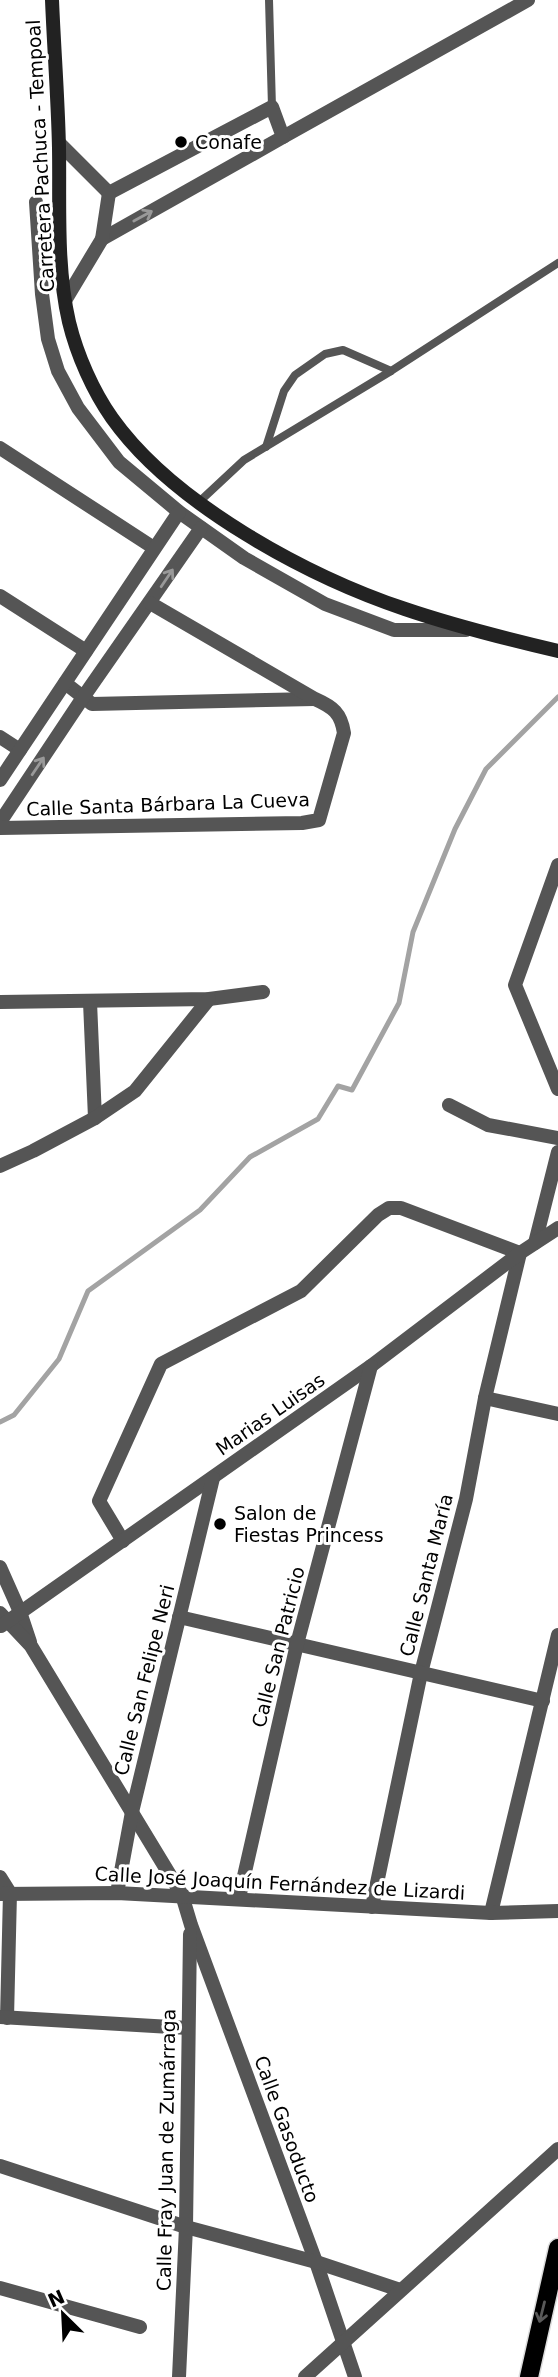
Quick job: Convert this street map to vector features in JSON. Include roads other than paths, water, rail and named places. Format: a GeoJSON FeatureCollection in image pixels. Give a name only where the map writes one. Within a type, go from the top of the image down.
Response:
{"type":"FeatureCollection","features":[{"type":"Feature","properties":{"kind":"main road","name":"Carretera Pachuca - Tempoal"},"geometry":{"type":"LineString","coordinates":[[52,0],[60,232],[69,321],[94,388],[112,418],[139,451],[199,502],[259,541],[352,589],[406,610],[558,651]]}},
{"type":"Feature","properties":{"kind":"main road"},"geometry":{"type":"LineString","coordinates":[[529,2377],[558,2248]]}},
{"type":"Feature","properties":{"kind":"street"},"geometry":{"type":"LineString","coordinates":[[102,239],[527,0]]}},
{"type":"Feature","properties":{"kind":"street"},"geometry":{"type":"LineString","coordinates":[[109,193],[272,107],[283,137]]}},
{"type":"Feature","properties":{"kind":"street"},"geometry":{"type":"LineString","coordinates":[[59,143],[109,193]]}},
{"type":"Feature","properties":{"kind":"street"},"geometry":{"type":"LineString","coordinates":[[66,299],[102,239],[109,193]]}},
{"type":"Feature","properties":{"kind":"street"},"geometry":{"type":"LineString","coordinates":[[36,202],[42,294],[48,339],[58,371],[78,408],[119,461],[180,512],[243,558],[325,604],[394,630],[482,631]]}},
{"type":"Feature","properties":{"kind":"street"},"geometry":{"type":"LineString","coordinates":[[0,448],[154,548]]}},
{"type":"Feature","properties":{"kind":"street"},"geometry":{"type":"LineString","coordinates":[[0,780],[180,512]]}},
{"type":"Feature","properties":{"kind":"street"},"geometry":{"type":"LineString","coordinates":[[0,822],[201,528]]}},
{"type":"Feature","properties":{"kind":"street"},"geometry":{"type":"LineString","coordinates":[[0,596],[86,651]]}},
{"type":"Feature","properties":{"kind":"street"},"geometry":{"type":"LineString","coordinates":[[150,603],[315,699]]}},
{"type":"Feature","properties":{"kind":"street"},"geometry":{"type":"LineString","coordinates":[[65,683],[92,704],[315,699]]}},
{"type":"Feature","properties":{"kind":"street","name":"Calle Santa Bárbara La Cueva"},"geometry":{"type":"LineString","coordinates":[[0,828],[302,823],[319,820],[344,733],[343,721],[335,708],[315,699]]}},
{"type":"Feature","properties":{"kind":"street"},"geometry":{"type":"LineString","coordinates":[[0,737],[20,750]]}},
{"type":"Feature","properties":{"kind":"street"},"geometry":{"type":"LineString","coordinates":[[558,865],[515,985],[558,1089]]}},
{"type":"Feature","properties":{"kind":"street"},"geometry":{"type":"LineString","coordinates":[[0,1002],[209,999],[263,992]]}},
{"type":"Feature","properties":{"kind":"street"},"geometry":{"type":"LineString","coordinates":[[0,1166],[95,1118],[135,1091],[209,999]]}},
{"type":"Feature","properties":{"kind":"street"},"geometry":{"type":"LineString","coordinates":[[90,1002],[95,1118]]}},
{"type":"Feature","properties":{"kind":"street"},"geometry":{"type":"LineString","coordinates":[[449,1105],[488,1125],[558,1138]]}},
{"type":"Feature","properties":{"kind":"street"},"geometry":{"type":"LineString","coordinates":[[534,1243],[558,1152]]}},
{"type":"Feature","properties":{"kind":"street"},"geometry":{"type":"LineString","coordinates":[[123,1541],[99,1501],[161,1364],[301,1291],[378,1215],[389,1208],[401,1208],[520,1253]]}},
{"type":"Feature","properties":{"kind":"street","name":"Marias Luisas"},"geometry":{"type":"LineString","coordinates":[[3,1620],[20,1612],[213,1478],[558,1228]]}},
{"type":"Feature","properties":{"kind":"street","name":"Calle Santa María"},"geometry":{"type":"LineString","coordinates":[[372,1907],[421,1673],[466,1499],[485,1398],[520,1253]]}},
{"type":"Feature","properties":{"kind":"street","name":"Calle San Patricio"},"geometry":{"type":"LineString","coordinates":[[239,1898],[297,1644],[371,1366]]}},
{"type":"Feature","properties":{"kind":"street"},"geometry":{"type":"LineString","coordinates":[[485,1398],[558,1414]]}},
{"type":"Feature","properties":{"kind":"street","name":"Calle San Felipe Neri"},"geometry":{"type":"LineString","coordinates":[[117,1893],[132,1812],[213,1478]]}},
{"type":"Feature","properties":{"kind":"street"},"geometry":{"type":"LineString","coordinates":[[0,1567],[20,1612],[31,1646]]}},
{"type":"Feature","properties":{"kind":"street"},"geometry":{"type":"LineString","coordinates":[[179,1617],[543,1701]]}},
{"type":"Feature","properties":{"kind":"street"},"geometry":{"type":"LineString","coordinates":[[3,1620],[31,1646]]}},
{"type":"Feature","properties":{"kind":"street"},"geometry":{"type":"LineString","coordinates":[[491,1913],[558,1635]]}},
{"type":"Feature","properties":{"kind":"street","name":"Calle Gasoducto"},"geometry":{"type":"LineString","coordinates":[[31,1646],[182,1895],[316,2262],[355,2377]]}},
{"type":"Feature","properties":{"kind":"street"},"geometry":{"type":"LineString","coordinates":[[0,1877],[5,1894],[4,2018],[188,2028]]}},
{"type":"Feature","properties":{"kind":"street","name":"Calle José Joaquín Fernández de Lizardi"},"geometry":{"type":"LineString","coordinates":[[5,1894],[117,1893],[491,1913],[558,1911]]}},
{"type":"Feature","properties":{"kind":"street","name":"Calle Fray Juan de Zumárraga"},"geometry":{"type":"LineString","coordinates":[[179,2377],[186,2227],[191,1925]]}},
{"type":"Feature","properties":{"kind":"street"},"geometry":{"type":"LineString","coordinates":[[305,2377],[558,2149]]}},
{"type":"Feature","properties":{"kind":"street"},"geometry":{"type":"LineString","coordinates":[[0,2166],[186,2227],[316,2262],[400,2290]]}},
{"type":"Feature","properties":{"kind":"street"},"geometry":{"type":"LineString","coordinates":[[0,2288],[140,2326]]}},
{"type":"Feature","properties":{"kind":"lane"},"geometry":{"type":"LineString","coordinates":[[269,0],[272,107]]}},
{"type":"Feature","properties":{"kind":"lane"},"geometry":{"type":"LineString","coordinates":[[199,502],[244,460],[391,371],[558,263]]}},
{"type":"Feature","properties":{"kind":"lane"},"geometry":{"type":"LineString","coordinates":[[266,447],[284,391],[295,375],[325,354],[343,350],[391,371]]}},
{"type":"Feature","properties":{"kind":"waterway"},"geometry":{"type":"LineString","coordinates":[[0,1422],[14,1415],[59,1359],[88,1291],[200,1210],[250,1157],[318,1119],[338,1086],[352,1090],[399,1003],[413,932],[455,829],[486,769],[558,697]]}},
{"type":"Feature","properties":{"kind":"place","name":"Conafe"},"geometry":{"type":"Point","coordinates":[181,142]}},
{"type":"Feature","properties":{"kind":"place","name":"Salon de Fiestas Princess"},"geometry":{"type":"Point","coordinates":[220,1524]}}]}
